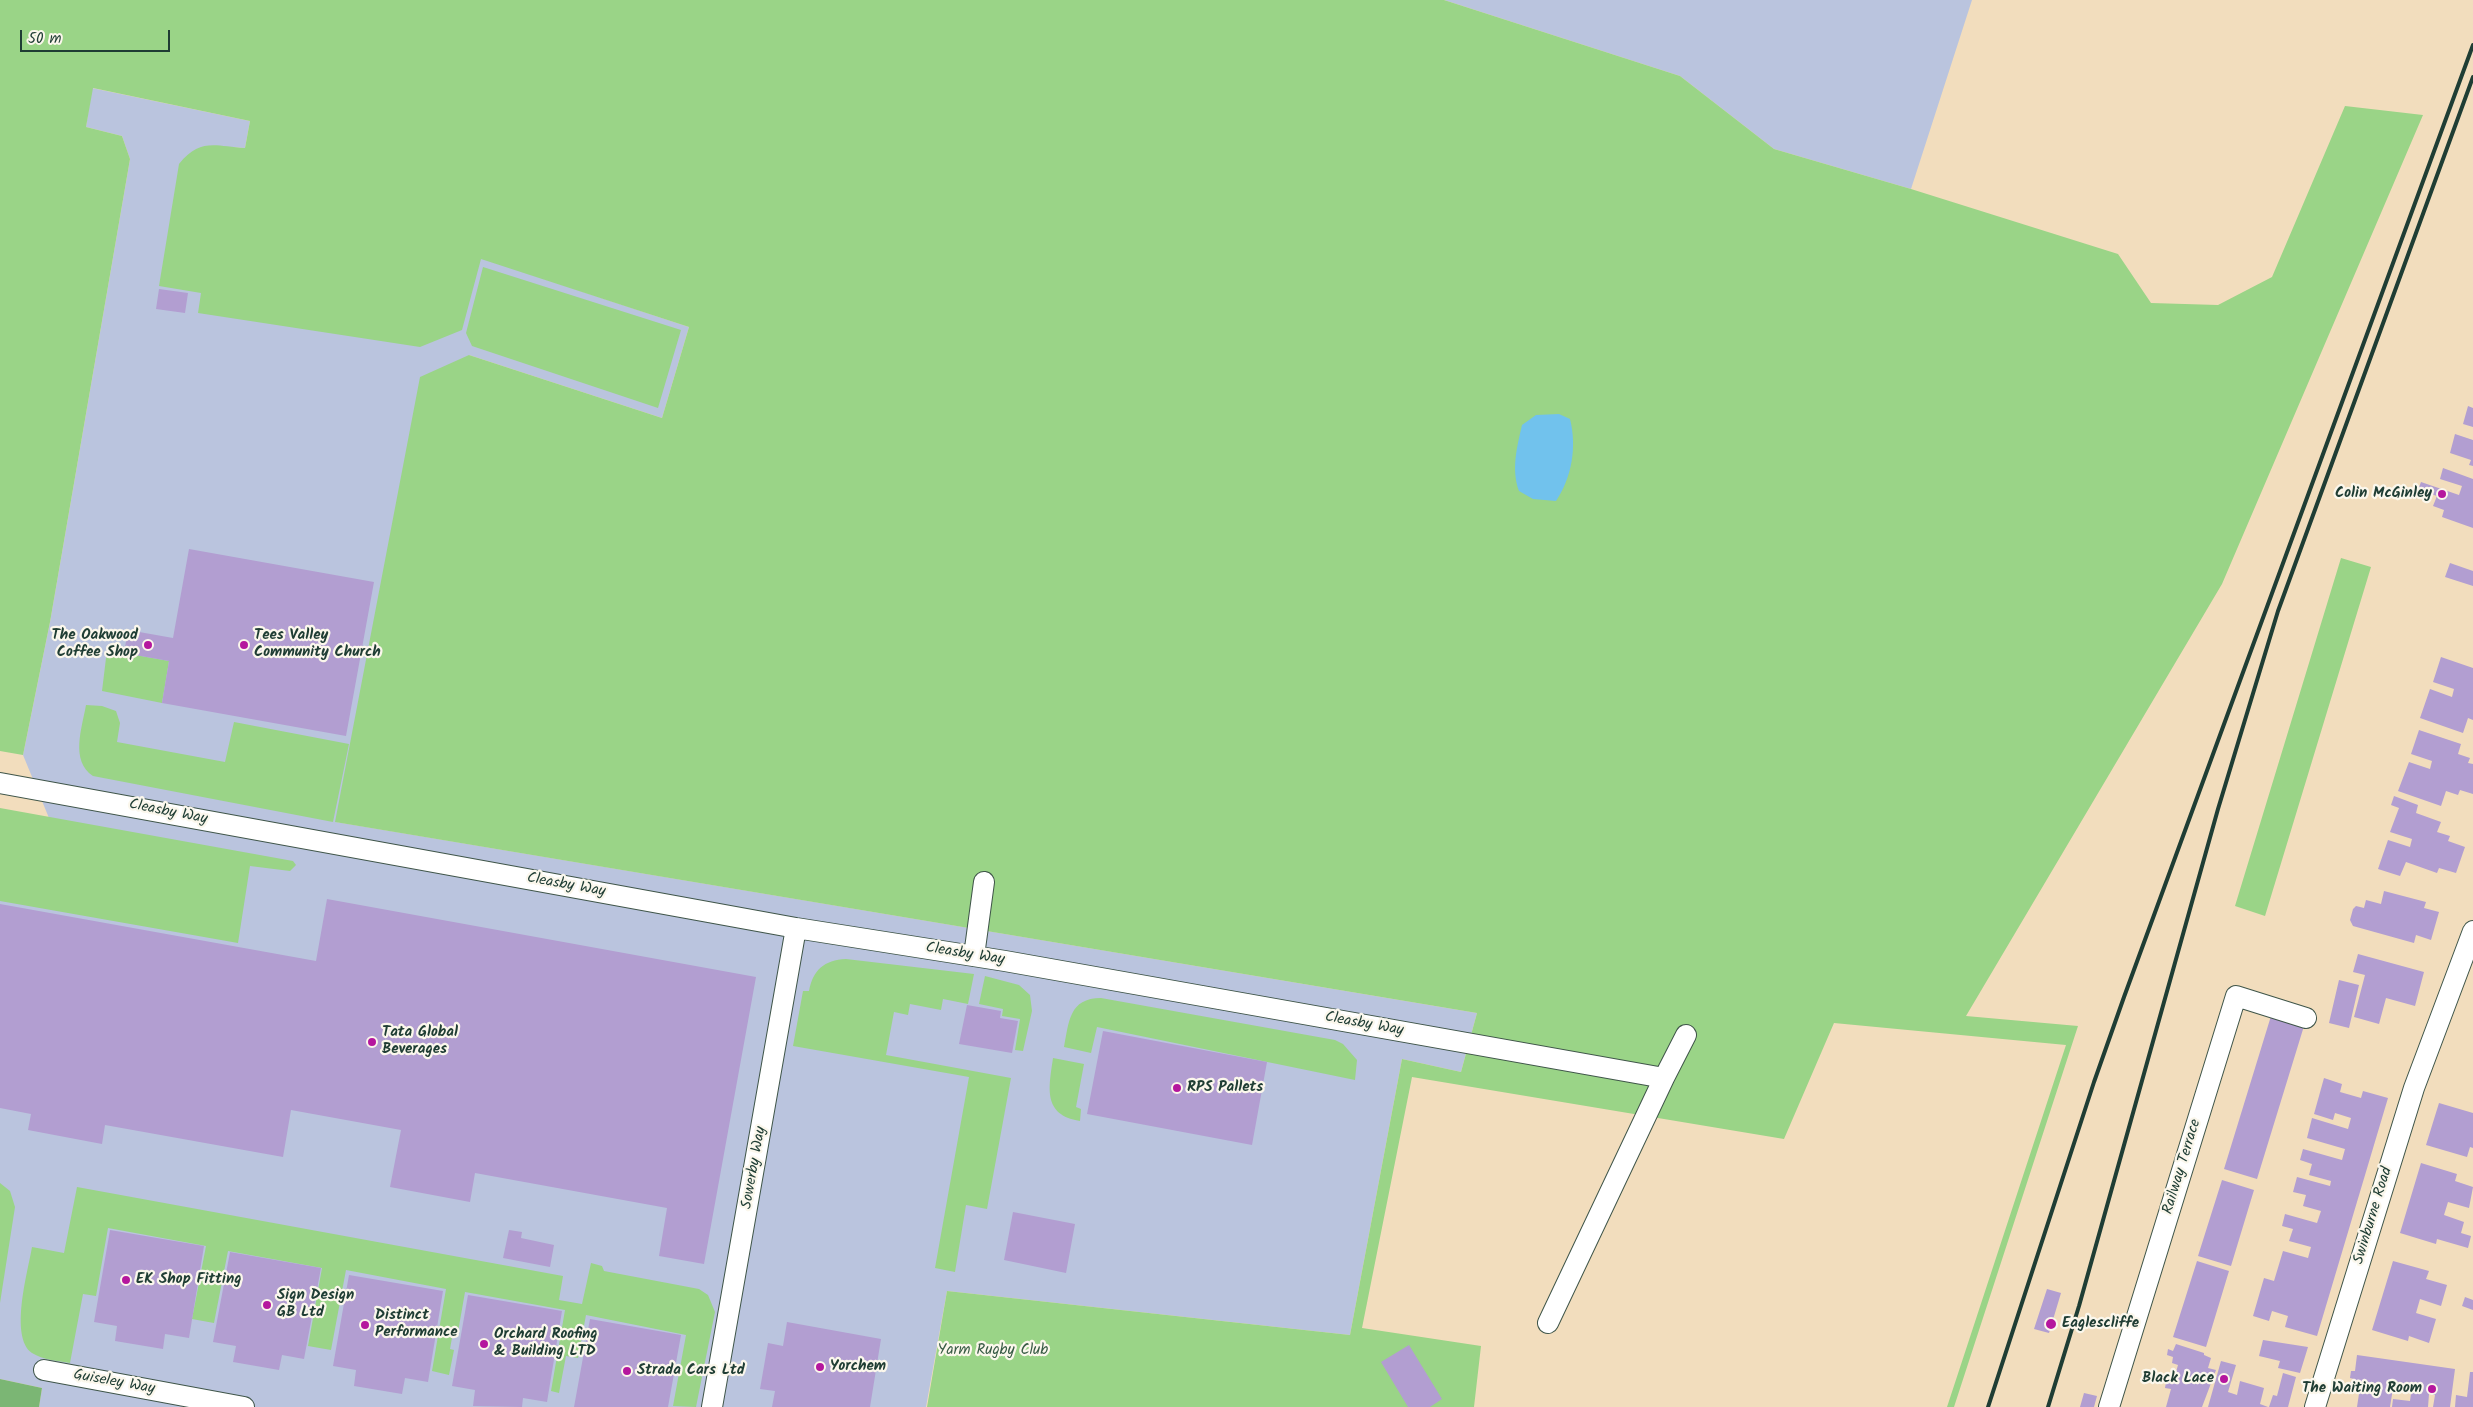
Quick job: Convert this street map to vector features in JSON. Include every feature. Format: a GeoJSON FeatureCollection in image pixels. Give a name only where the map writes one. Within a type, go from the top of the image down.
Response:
{"type":"FeatureCollection","features":[{"type":"Feature","properties":{"kind":"street","name":"Cleasby Way"},"geometry":{"type":"LineString","coordinates":[[0,782],[796,928],[974,956],[1664,1078]]}},
{"type":"Feature","properties":{"kind":"street"},"geometry":{"type":"LineString","coordinates":[[974,956],[984,882]]}},
{"type":"Feature","properties":{"kind":"street","name":"Sowerby Way"},"geometry":{"type":"LineString","coordinates":[[712,1407],[796,928]]}},
{"type":"Feature","properties":{"kind":"street","name":"Swinburne Road"},"geometry":{"type":"LineString","coordinates":[[2315,1407],[2414,1088],[2473,931]]}},
{"type":"Feature","properties":{"kind":"street","name":"Railway Terrace"},"geometry":{"type":"LineString","coordinates":[[2109,1407],[2236,996],[2306,1018]]}},
{"type":"Feature","properties":{"kind":"street"},"geometry":{"type":"LineString","coordinates":[[1548,1323],[1686,1035]]}},
{"type":"Feature","properties":{"kind":"street","name":"Guiseley Way"},"geometry":{"type":"LineString","coordinates":[[44,1370],[244,1407]]}},
{"type":"Feature","properties":{"kind":"shaded area"},"geometry":{"type":"Polygon","coordinates":[[[1444,0],[1972,0],[1911,189],[1774,149],[1680,76],[1444,0]]]}},
{"type":"Feature","properties":{"kind":"shaded area"},"geometry":{"type":"Polygon","coordinates":[[[92,88],[250,121],[245,148],[205,146],[481,258],[689,327],[662,418],[469,355],[336,822],[1477,1013],[1461,1072],[1402,1059],[1350,1335],[947,1291],[926,1407],[39,1407],[42,1388],[0,1379],[0,810],[49,818],[23,755],[50,622],[130,159],[122,136],[86,127],[92,88]]]}},
{"type":"Feature","properties":{"kind":"green space","name":"Yarm Rugby Club"},"geometry":{"type":"Polygon","coordinates":[[[0,0],[1444,0],[1680,76],[1774,149],[1911,189],[2118,254],[2151,303],[2218,305],[2272,277],[2345,106],[2423,115],[2222,584],[1966,1016],[2078,1026],[1954,1407],[1947,1407],[2066,1045],[1834,1023],[1784,1139],[1412,1077],[1362,1328],[1481,1346],[1474,1407],[927,1407],[947,1291],[1350,1335],[1402,1059],[1461,1072],[1477,1013],[335,822],[420,377],[469,355],[662,418],[689,327],[481,259],[462,330],[420,347],[198,313],[201,293],[159,286],[179,164],[194,150],[201,147],[216,145],[245,148],[250,121],[93,88],[86,127],[122,136],[130,159],[50,622],[23,755],[0,751],[0,0]]]}},
{"type":"Feature","properties":{"kind":"green space"},"geometry":{"type":"Polygon","coordinates":[[[483,267],[681,330],[658,408],[472,346],[466,333],[483,267]]]}},
{"type":"Feature","properties":{"kind":"green space"},"geometry":{"type":"Polygon","coordinates":[[[2341,558],[2371,567],[2265,916],[2235,906],[2341,558]]]}},
{"type":"Feature","properties":{"kind":"green space"},"geometry":{"type":"Polygon","coordinates":[[[107,650],[169,661],[162,703],[102,691],[107,650]]]}},
{"type":"Feature","properties":{"kind":"green space"},"geometry":{"type":"Polygon","coordinates":[[[86,705],[102,706],[116,711],[120,723],[117,742],[225,762],[234,722],[349,744],[333,822],[93,776],[86,770],[82,762],[79,744],[86,705]]]}},
{"type":"Feature","properties":{"kind":"green space"},"geometry":{"type":"Polygon","coordinates":[[[0,808],[293,861],[296,865],[290,871],[250,866],[238,943],[0,901],[0,808]]]}},
{"type":"Feature","properties":{"kind":"green space"},"geometry":{"type":"Polygon","coordinates":[[[846,959],[974,974],[968,1004],[943,999],[941,1010],[910,1004],[908,1015],[894,1012],[886,1055],[1011,1078],[987,1209],[966,1205],[955,1272],[935,1268],[969,1077],[793,1046],[803,991],[809,991],[813,977],[826,964],[846,959]]]}},
{"type":"Feature","properties":{"kind":"green space"},"geometry":{"type":"Polygon","coordinates":[[[985,976],[1019,985],[1030,995],[1032,1011],[1023,1051],[1015,1050],[1020,1019],[1002,1016],[1003,1009],[979,1004],[985,976]]]}},
{"type":"Feature","properties":{"kind":"green space"},"geometry":{"type":"Polygon","coordinates":[[[1101,998],[1335,1040],[1343,1044],[1357,1060],[1355,1080],[1097,1027],[1091,1053],[1064,1047],[1072,1013],[1082,1002],[1101,998]]]}},
{"type":"Feature","properties":{"kind":"green space"},"geometry":{"type":"Polygon","coordinates":[[[1053,1058],[1084,1064],[1076,1107],[1081,1109],[1080,1121],[1059,1113],[1054,1106],[1050,1089],[1053,1058]]]}},
{"type":"Feature","properties":{"kind":"green space"},"geometry":{"type":"Polygon","coordinates":[[[0,1183],[10,1191],[15,1207],[0,1303],[0,1183]]]}},
{"type":"Feature","properties":{"kind":"green space"},"geometry":{"type":"Polygon","coordinates":[[[77,1187],[563,1276],[559,1300],[582,1304],[591,1263],[602,1266],[604,1271],[699,1289],[708,1295],[715,1312],[696,1407],[673,1406],[686,1335],[586,1315],[578,1358],[566,1356],[559,1393],[551,1391],[565,1310],[465,1292],[458,1332],[453,1332],[450,1349],[454,1350],[449,1375],[432,1371],[446,1289],[346,1270],[331,1350],[308,1346],[322,1268],[228,1251],[214,1323],[192,1319],[206,1246],[108,1228],[96,1296],[83,1294],[70,1363],[41,1357],[32,1353],[25,1345],[22,1333],[22,1303],[32,1247],[64,1253],[77,1187]]]}},
{"type":"Feature","properties":{"kind":"green space"},"geometry":{"type":"Polygon","coordinates":[[[0,1379],[42,1388],[39,1407],[0,1407],[0,1379]]]}},
{"type":"Feature","properties":{"kind":"water"},"geometry":{"type":"Polygon","coordinates":[[[1559,414],[1570,419],[1572,430],[1572,462],[1566,482],[1556,501],[1533,499],[1519,491],[1515,474],[1518,442],[1522,425],[1536,415],[1559,414]]]}},
{"type":"Feature","properties":{"kind":"building"},"geometry":{"type":"Polygon","coordinates":[[[159,289],[188,293],[185,313],[156,309],[159,289]]]}},
{"type":"Feature","properties":{"kind":"building"},"geometry":{"type":"Polygon","coordinates":[[[2468,406],[2473,408],[2473,427],[2463,424],[2468,406]]]}},
{"type":"Feature","properties":{"kind":"building"},"geometry":{"type":"Polygon","coordinates":[[[2455,434],[2473,440],[2473,466],[2469,465],[2471,460],[2450,453],[2455,434]]]}},
{"type":"Feature","properties":{"kind":"building"},"geometry":{"type":"Polygon","coordinates":[[[2443,468],[2473,479],[2473,528],[2442,517],[2444,510],[2433,506],[2437,496],[2418,490],[2421,482],[2459,495],[2462,486],[2440,479],[2443,468]]]}},
{"type":"Feature","properties":{"kind":"building","name":"Tees Valley Community Church"},"geometry":{"type":"Polygon","coordinates":[[[189,549],[374,582],[346,736],[162,703],[169,661],[124,653],[128,630],[173,638],[189,549]]]}},
{"type":"Feature","properties":{"kind":"building"},"geometry":{"type":"Polygon","coordinates":[[[2450,563],[2473,571],[2473,586],[2445,577],[2450,563]]]}},
{"type":"Feature","properties":{"kind":"building"},"geometry":{"type":"Polygon","coordinates":[[[2441,657],[2473,668],[2473,720],[2468,718],[2463,733],[2420,718],[2430,689],[2452,697],[2454,689],[2433,682],[2441,657]]]}},
{"type":"Feature","properties":{"kind":"building"},"geometry":{"type":"Polygon","coordinates":[[[2419,730],[2461,744],[2458,754],[2470,758],[2468,763],[2473,764],[2473,794],[2460,790],[2458,795],[2446,791],[2441,806],[2398,791],[2409,762],[2430,769],[2432,761],[2411,754],[2419,730]]]}},
{"type":"Feature","properties":{"kind":"building"},"geometry":{"type":"Polygon","coordinates":[[[2394,796],[2418,805],[2416,813],[2441,822],[2437,832],[2450,836],[2448,841],[2465,847],[2456,873],[2439,868],[2437,873],[2406,862],[2400,876],[2378,869],[2388,840],[2410,847],[2412,839],[2390,832],[2399,808],[2391,805],[2394,796]]]}},
{"type":"Feature","properties":{"kind":"building"},"geometry":{"type":"Polygon","coordinates":[[[2384,891],[2426,902],[2424,908],[2439,912],[2431,940],[2416,935],[2414,943],[2353,926],[2350,920],[2353,909],[2356,906],[2364,908],[2366,900],[2381,904],[2384,891]]]}},
{"type":"Feature","properties":{"kind":"building","name":"Tata Global Beverages"},"geometry":{"type":"Polygon","coordinates":[[[327,899],[756,977],[704,1264],[659,1256],[667,1208],[475,1173],[470,1202],[390,1187],[401,1130],[291,1110],[283,1157],[105,1125],[102,1144],[28,1130],[31,1114],[0,1108],[0,904],[316,961],[327,899]]]}},
{"type":"Feature","properties":{"kind":"building"},"geometry":{"type":"Polygon","coordinates":[[[2358,954],[2424,972],[2415,1006],[2386,998],[2379,1024],[2354,1017],[2365,975],[2353,972],[2358,954]]]}},
{"type":"Feature","properties":{"kind":"building"},"geometry":{"type":"Polygon","coordinates":[[[2339,980],[2359,985],[2349,1028],[2329,1023],[2339,980]]]}},
{"type":"Feature","properties":{"kind":"building"},"geometry":{"type":"Polygon","coordinates":[[[967,1005],[1001,1011],[1000,1018],[1018,1021],[1012,1053],[959,1044],[967,1005]]]}},
{"type":"Feature","properties":{"kind":"building"},"geometry":{"type":"Polygon","coordinates":[[[2271,1016],[2304,1026],[2257,1179],[2224,1169],[2271,1016]]]}},
{"type":"Feature","properties":{"kind":"building","name":"RPS Pallets"},"geometry":{"type":"Polygon","coordinates":[[[1103,1031],[1267,1062],[1252,1145],[1087,1114],[1103,1031]]]}},
{"type":"Feature","properties":{"kind":"building"},"geometry":{"type":"Polygon","coordinates":[[[2324,1078],[2342,1084],[2340,1092],[2361,1098],[2363,1091],[2388,1098],[2317,1336],[2285,1327],[2288,1316],[2272,1311],[2269,1321],[2253,1316],[2264,1278],[2274,1281],[2283,1251],[2308,1258],[2311,1247],[2289,1241],[2293,1229],[2282,1226],[2285,1214],[2317,1223],[2321,1211],[2303,1206],[2306,1195],[2293,1192],[2297,1177],[2330,1186],[2331,1181],[2309,1175],[2312,1164],[2300,1160],[2303,1149],[2342,1160],[2345,1149],[2307,1138],[2312,1118],[2348,1129],[2351,1118],[2335,1113],[2333,1120],[2314,1114],[2324,1078]]]}},
{"type":"Feature","properties":{"kind":"building"},"geometry":{"type":"Polygon","coordinates":[[[2439,1103],[2473,1113],[2473,1148],[2470,1147],[2467,1157],[2426,1145],[2439,1103]]]}},
{"type":"Feature","properties":{"kind":"building"},"geometry":{"type":"Polygon","coordinates":[[[2421,1163],[2457,1174],[2455,1181],[2473,1187],[2469,1208],[2448,1202],[2444,1215],[2464,1222],[2461,1233],[2471,1236],[2468,1248],[2437,1239],[2436,1244],[2400,1233],[2421,1163]]]}},
{"type":"Feature","properties":{"kind":"building"},"geometry":{"type":"Polygon","coordinates":[[[2222,1180],[2254,1190],[2231,1266],[2198,1256],[2222,1180]]]}},
{"type":"Feature","properties":{"kind":"building"},"geometry":{"type":"Polygon","coordinates":[[[1013,1212],[1075,1224],[1066,1273],[1004,1260],[1013,1212]]]}},
{"type":"Feature","properties":{"kind":"building"},"geometry":{"type":"Polygon","coordinates":[[[110,1230],[204,1246],[189,1338],[165,1334],[163,1349],[115,1341],[117,1326],[94,1322],[110,1230]]]}},
{"type":"Feature","properties":{"kind":"building"},"geometry":{"type":"Polygon","coordinates":[[[509,1230],[522,1232],[521,1238],[554,1245],[550,1267],[503,1258],[509,1230]]]}},
{"type":"Feature","properties":{"kind":"building","name":"Sign Design GB Ltd"},"geometry":{"type":"Polygon","coordinates":[[[230,1252],[321,1268],[304,1359],[282,1355],[279,1370],[233,1362],[236,1346],[213,1342],[230,1252]]]}},
{"type":"Feature","properties":{"kind":"building"},"geometry":{"type":"Polygon","coordinates":[[[2197,1261],[2229,1271],[2206,1347],[2173,1337],[2197,1261]]]}},
{"type":"Feature","properties":{"kind":"building"},"geometry":{"type":"Polygon","coordinates":[[[2393,1261],[2429,1271],[2426,1279],[2447,1285],[2441,1306],[2420,1299],[2416,1313],[2436,1319],[2429,1343],[2409,1336],[2408,1341],[2372,1330],[2393,1261]]]}},
{"type":"Feature","properties":{"kind":"building"},"geometry":{"type":"Polygon","coordinates":[[[349,1275],[443,1291],[428,1382],[405,1378],[402,1394],[354,1386],[356,1370],[333,1366],[349,1275]]]}},
{"type":"Feature","properties":{"kind":"building"},"geometry":{"type":"Polygon","coordinates":[[[2047,1289],[2061,1293],[2049,1333],[2034,1329],[2047,1289]]]}},
{"type":"Feature","properties":{"kind":"building"},"geometry":{"type":"Polygon","coordinates":[[[468,1295],[562,1311],[547,1402],[523,1398],[522,1407],[473,1406],[475,1390],[452,1386],[468,1295]]]}},
{"type":"Feature","properties":{"kind":"building"},"geometry":{"type":"Polygon","coordinates":[[[2465,1297],[2473,1300],[2473,1310],[2462,1306],[2465,1297]]]}},
{"type":"Feature","properties":{"kind":"building","name":"Strada Cars Ltd"},"geometry":{"type":"Polygon","coordinates":[[[590,1319],[681,1335],[668,1407],[574,1407],[590,1319]]]}},
{"type":"Feature","properties":{"kind":"building","name":"Yorchem"},"geometry":{"type":"Polygon","coordinates":[[[787,1322],[881,1339],[870,1407],[772,1407],[775,1391],[760,1389],[768,1343],[783,1346],[787,1322]]]}},
{"type":"Feature","properties":{"kind":"building"},"geometry":{"type":"Polygon","coordinates":[[[2263,1340],[2308,1347],[2300,1373],[2278,1368],[2280,1361],[2259,1356],[2263,1340]]]}},
{"type":"Feature","properties":{"kind":"building"},"geometry":{"type":"Polygon","coordinates":[[[2176,1344],[2204,1353],[2204,1355],[2211,1358],[2208,1368],[2216,1370],[2202,1407],[2166,1407],[2171,1389],[2165,1388],[2166,1382],[2168,1377],[2174,1379],[2178,1365],[2172,1363],[2173,1357],[2167,1355],[2168,1349],[2173,1351],[2176,1344]]]}},
{"type":"Feature","properties":{"kind":"building"},"geometry":{"type":"Polygon","coordinates":[[[1409,1345],[1442,1399],[1430,1407],[1408,1407],[1381,1362],[1409,1345]]]}},
{"type":"Feature","properties":{"kind":"building"},"geometry":{"type":"Polygon","coordinates":[[[2357,1355],[2455,1369],[2450,1407],[2433,1407],[2435,1395],[2429,1394],[2428,1407],[2392,1407],[2393,1399],[2410,1401],[2412,1385],[2394,1382],[2390,1407],[2357,1407],[2360,1387],[2349,1386],[2350,1382],[2353,1382],[2354,1379],[2350,1378],[2351,1371],[2355,1371],[2357,1355]]]}},
{"type":"Feature","properties":{"kind":"building"},"geometry":{"type":"Polygon","coordinates":[[[2221,1361],[2236,1365],[2228,1392],[2237,1395],[2240,1381],[2264,1388],[2260,1404],[2268,1407],[2208,1407],[2221,1361]]]}},
{"type":"Feature","properties":{"kind":"building"},"geometry":{"type":"Polygon","coordinates":[[[2470,1372],[2473,1372],[2473,1407],[2455,1407],[2456,1395],[2467,1397],[2470,1372]]]}},
{"type":"Feature","properties":{"kind":"building"},"geometry":{"type":"Polygon","coordinates":[[[2283,1373],[2296,1377],[2288,1407],[2269,1407],[2273,1395],[2277,1396],[2283,1373]]]}},
{"type":"Feature","properties":{"kind":"building"},"geometry":{"type":"Polygon","coordinates":[[[2084,1393],[2097,1396],[2094,1407],[2080,1407],[2084,1393]]]}},
{"type":"Feature","properties":{"kind":"railway"},"geometry":{"type":"LineString","coordinates":[[1988,1407],[2094,1082],[2124,997],[2473,45]]}},
{"type":"Feature","properties":{"kind":"railway"},"geometry":{"type":"LineString","coordinates":[[2048,1407],[2079,1306],[2218,809],[2278,611],[2473,77]]}},
{"type":"Feature","properties":{"kind":"place","name":"Colin McGinley"},"geometry":{"type":"Point","coordinates":[2442,494]}},
{"type":"Feature","properties":{"kind":"place","name":"The Oakwood Coffee Shop"},"geometry":{"type":"Point","coordinates":[148,645]}},
{"type":"Feature","properties":{"kind":"place","name":"Tees Valley Community Church"},"geometry":{"type":"Point","coordinates":[244,645]}},
{"type":"Feature","properties":{"kind":"place","name":"Tata Global Beverages"},"geometry":{"type":"Point","coordinates":[372,1042]}},
{"type":"Feature","properties":{"kind":"place","name":"RPS Pallets"},"geometry":{"type":"Point","coordinates":[1177,1088]}},
{"type":"Feature","properties":{"kind":"place","name":"EK Shop Fitting"},"geometry":{"type":"Point","coordinates":[126,1280]}},
{"type":"Feature","properties":{"kind":"place","name":"Sign Design GB Ltd"},"geometry":{"type":"Point","coordinates":[267,1305]}},
{"type":"Feature","properties":{"kind":"place","name":"Eaglescliffe"},"geometry":{"type":"Point","coordinates":[2051,1324]}},
{"type":"Feature","properties":{"kind":"place","name":"Distinct Performance"},"geometry":{"type":"Point","coordinates":[365,1325]}},
{"type":"Feature","properties":{"kind":"place","name":"Orchard Roofing & Building LTD"},"geometry":{"type":"Point","coordinates":[484,1344]}},
{"type":"Feature","properties":{"kind":"place","name":"Yorchem"},"geometry":{"type":"Point","coordinates":[820,1367]}},
{"type":"Feature","properties":{"kind":"place","name":"Strada Cars Ltd"},"geometry":{"type":"Point","coordinates":[627,1371]}},
{"type":"Feature","properties":{"kind":"place","name":"Black Lace"},"geometry":{"type":"Point","coordinates":[2224,1379]}},
{"type":"Feature","properties":{"kind":"place","name":"The Waiting Room"},"geometry":{"type":"Point","coordinates":[2432,1389]}}]}
